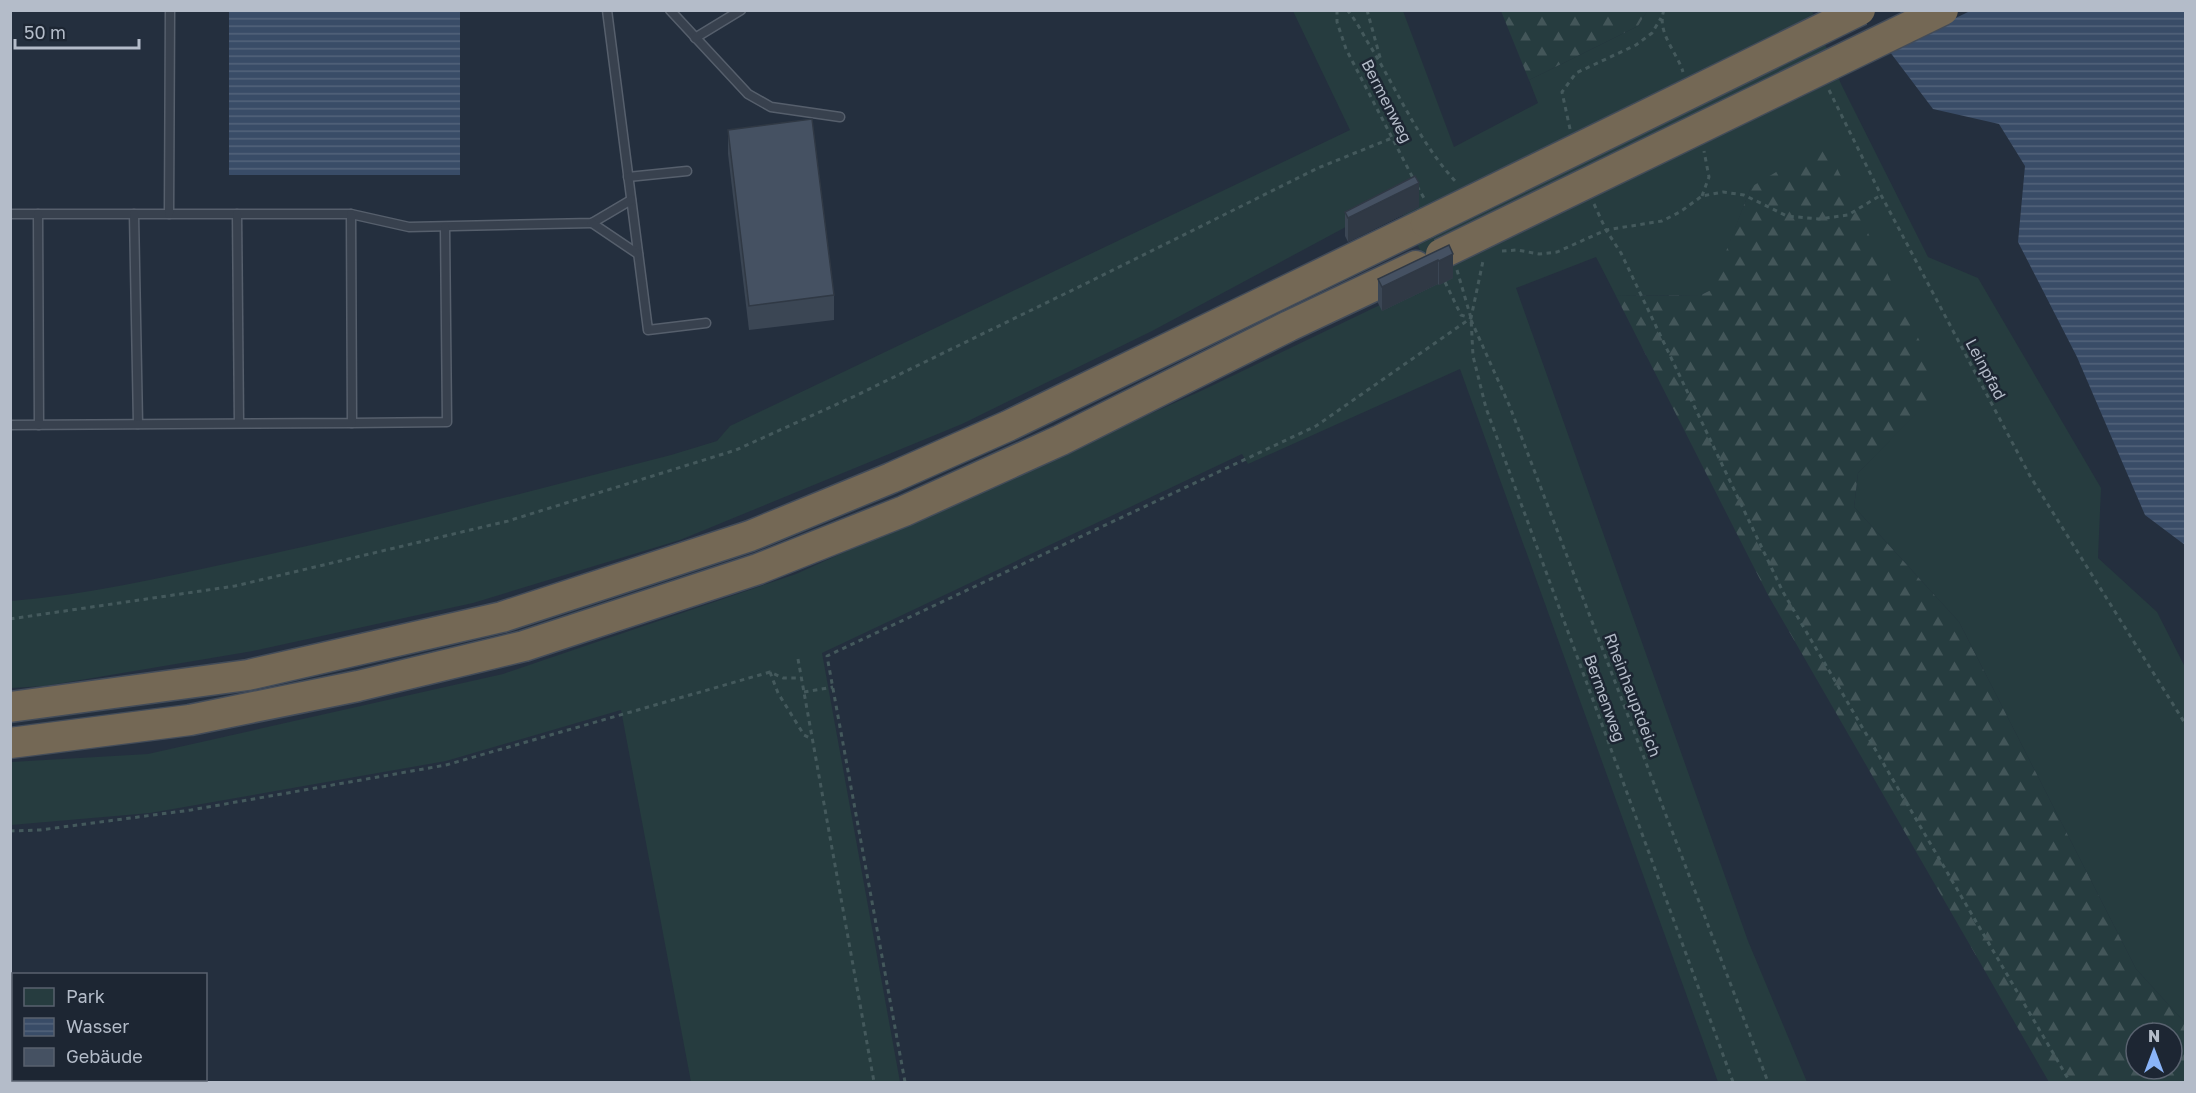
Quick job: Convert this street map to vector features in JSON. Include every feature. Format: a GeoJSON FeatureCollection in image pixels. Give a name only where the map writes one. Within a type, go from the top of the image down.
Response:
{"type":"FeatureCollection","features":[{"type":"Feature","properties":{"kind":"highway"},"geometry":{"type":"LineString","coordinates":[[10,707],[248,675],[502,617],[750,536],[891,478],[1008,426],[1422,204],[1860,10]]}},
{"type":"Feature","properties":{"kind":"highway"},"geometry":{"type":"LineString","coordinates":[[10,743],[190,720],[358,687],[524,646],[758,569],[904,511],[1050,445],[1289,326],[1443,268],[1943,10]]}},
{"type":"Feature","properties":{"kind":"lane"},"geometry":{"type":"LineString","coordinates":[[169,214],[170,10]]}},
{"type":"Feature","properties":{"kind":"lane"},"geometry":{"type":"LineString","coordinates":[[607,10],[648,330],[706,323]]}},
{"type":"Feature","properties":{"kind":"lane"},"geometry":{"type":"LineString","coordinates":[[670,10],[748,93],[771,107],[840,117]]}},
{"type":"Feature","properties":{"kind":"lane"},"geometry":{"type":"LineString","coordinates":[[695,38],[741,10]]}},
{"type":"Feature","properties":{"kind":"lane"},"geometry":{"type":"LineString","coordinates":[[628,177],[687,171]]}},
{"type":"Feature","properties":{"kind":"lane"},"geometry":{"type":"LineString","coordinates":[[10,214],[351,214],[409,227],[445,227],[592,223],[631,200]]}},
{"type":"Feature","properties":{"kind":"lane"},"geometry":{"type":"LineString","coordinates":[[38,214],[39,425]]}},
{"type":"Feature","properties":{"kind":"lane"},"geometry":{"type":"LineString","coordinates":[[134,214],[138,424]]}},
{"type":"Feature","properties":{"kind":"lane"},"geometry":{"type":"LineString","coordinates":[[237,214],[239,423]]}},
{"type":"Feature","properties":{"kind":"lane"},"geometry":{"type":"LineString","coordinates":[[351,214],[352,423]]}},
{"type":"Feature","properties":{"kind":"lane"},"geometry":{"type":"LineString","coordinates":[[592,223],[638,254]]}},
{"type":"Feature","properties":{"kind":"lane"},"geometry":{"type":"LineString","coordinates":[[10,425],[447,422],[445,227]]}},
{"type":"Feature","properties":{"kind":"path","name":"Bermenweg"},"geometry":{"type":"LineString","coordinates":[[1337,10],[1337,22],[1346,49],[1392,138],[1422,204]]}},
{"type":"Feature","properties":{"kind":"path"},"geometry":{"type":"LineString","coordinates":[[1347,10],[1382,65],[1420,134],[1442,166]]}},
{"type":"Feature","properties":{"kind":"path"},"geometry":{"type":"LineString","coordinates":[[1367,10],[1382,65]]}},
{"type":"Feature","properties":{"kind":"path"},"geometry":{"type":"LineString","coordinates":[[1664,10],[1661,18],[1665,36]]}},
{"type":"Feature","properties":{"kind":"path","name":"Leinpfad"},"geometry":{"type":"LineString","coordinates":[[1825,82],[1881,195],[2030,476],[2186,725]]}},
{"type":"Feature","properties":{"kind":"path"},"geometry":{"type":"LineString","coordinates":[[10,620],[235,586],[508,521],[736,450],[866,391],[1318,168],[1392,138]]}},
{"type":"Feature","properties":{"kind":"path"},"geometry":{"type":"LineString","coordinates":[[1502,251],[1517,250],[1539,254],[1557,252],[1606,230],[1662,221],[1680,212],[1702,196],[1723,192],[1744,195],[1787,216],[1819,219],[1848,215],[1881,195]]}},
{"type":"Feature","properties":{"kind":"path"},"geometry":{"type":"LineString","coordinates":[[1606,230],[1621,253],[1783,592],[2070,1083]]}},
{"type":"Feature","properties":{"kind":"path","name":"Bermenweg"},"geometry":{"type":"LineString","coordinates":[[1492,256],[1482,261],[1471,318],[1473,356],[1486,408],[1733,1083]]}},
{"type":"Feature","properties":{"kind":"path","name":"Rheinhauptdeich"},"geometry":{"type":"LineString","coordinates":[[1443,268],[1461,315],[1471,318],[1510,407],[1768,1083]]}},
{"type":"Feature","properties":{"kind":"path"},"geometry":{"type":"LineString","coordinates":[[905,1083],[827,656],[1316,426],[1471,318]]}},
{"type":"Feature","properties":{"kind":"path"},"geometry":{"type":"LineString","coordinates":[[798,660],[874,1083]]}},
{"type":"Feature","properties":{"kind":"path"},"geometry":{"type":"LineString","coordinates":[[10,831],[40,830],[191,810],[446,765],[770,672],[783,678],[801,678]]}},
{"type":"Feature","properties":{"kind":"path"},"geometry":{"type":"LineString","coordinates":[[770,672],[778,693],[804,735],[812,739]]}},
{"type":"Feature","properties":{"kind":"path"},"geometry":{"type":"LineString","coordinates":[[804,692],[833,687]]}},
{"type":"Feature","properties":{"kind":"green space"},"geometry":{"type":"Polygon","coordinates":[[[1293,11],[1403,11],[1454,147],[1538,103],[1529,80],[1638,26],[1647,11],[1812,11],[1841,84],[1928,257],[1978,278],[2101,488],[2098,558],[2157,612],[2185,667],[2185,1023],[2136,969],[1959,622],[1854,507],[1858,473],[1928,401],[1751,187],[1712,290],[1701,295],[1616,296],[1596,257],[1516,288],[1748,941],[1807,1082],[1718,1082],[1460,369],[1248,464],[1242,454],[822,653],[900,1082],[691,1082],[621,710],[446,761],[150,813],[11,825],[11,762],[148,754],[503,674],[796,574],[1203,390],[1434,279],[1396,200],[1152,331],[962,424],[680,540],[473,603],[253,651],[45,686],[11,688],[11,601],[67,595],[123,585],[289,550],[508,497],[717,441],[730,426],[1350,130],[1293,11]]]}},
{"type":"Feature","properties":{"kind":"green space"},"geometry":{"type":"Polygon","coordinates":[[[1501,11],[1647,11],[1638,26],[1529,80],[1501,11]]]}},
{"type":"Feature","properties":{"kind":"green space"},"geometry":{"type":"Polygon","coordinates":[[[1825,143],[1934,371],[1929,401],[1858,473],[1854,507],[1959,622],[2136,969],[2183,1021],[2124,1021],[2124,1081],[2184,1081],[2184,1022],[2185,1082],[2049,1082],[1768,595],[1616,296],[1701,295],[1711,290],[1751,187],[1825,143]]]}},
{"type":"Feature","properties":{"kind":"water"},"geometry":{"type":"Polygon","coordinates":[[[229,11],[460,11],[460,175],[229,175],[229,11]]]}},
{"type":"Feature","properties":{"kind":"water"},"geometry":{"type":"Polygon","coordinates":[[[1859,11],[2185,11],[2185,545],[2145,515],[2077,357],[2018,242],[2025,166],[1999,124],[1933,109],[1859,11]]]}},
{"type":"Feature","properties":{"kind":"pier"},"geometry":{"type":"Polygon","coordinates":[[[1856,10],[1970,11],[1886,52],[1856,10]]]}},
{"type":"Feature","properties":{"kind":"building"},"geometry":{"type":"Polygon","coordinates":[[[812,119],[834,295],[749,306],[728,130],[812,119]]]}},
{"type":"Feature","properties":{"kind":"building"},"geometry":{"type":"Polygon","coordinates":[[[1415,176],[1419,183],[1348,218],[1345,212],[1415,176]]]}},
{"type":"Feature","properties":{"kind":"building"},"geometry":{"type":"Polygon","coordinates":[[[1449,245],[1453,254],[1382,287],[1378,279],[1449,245]]]}}]}
